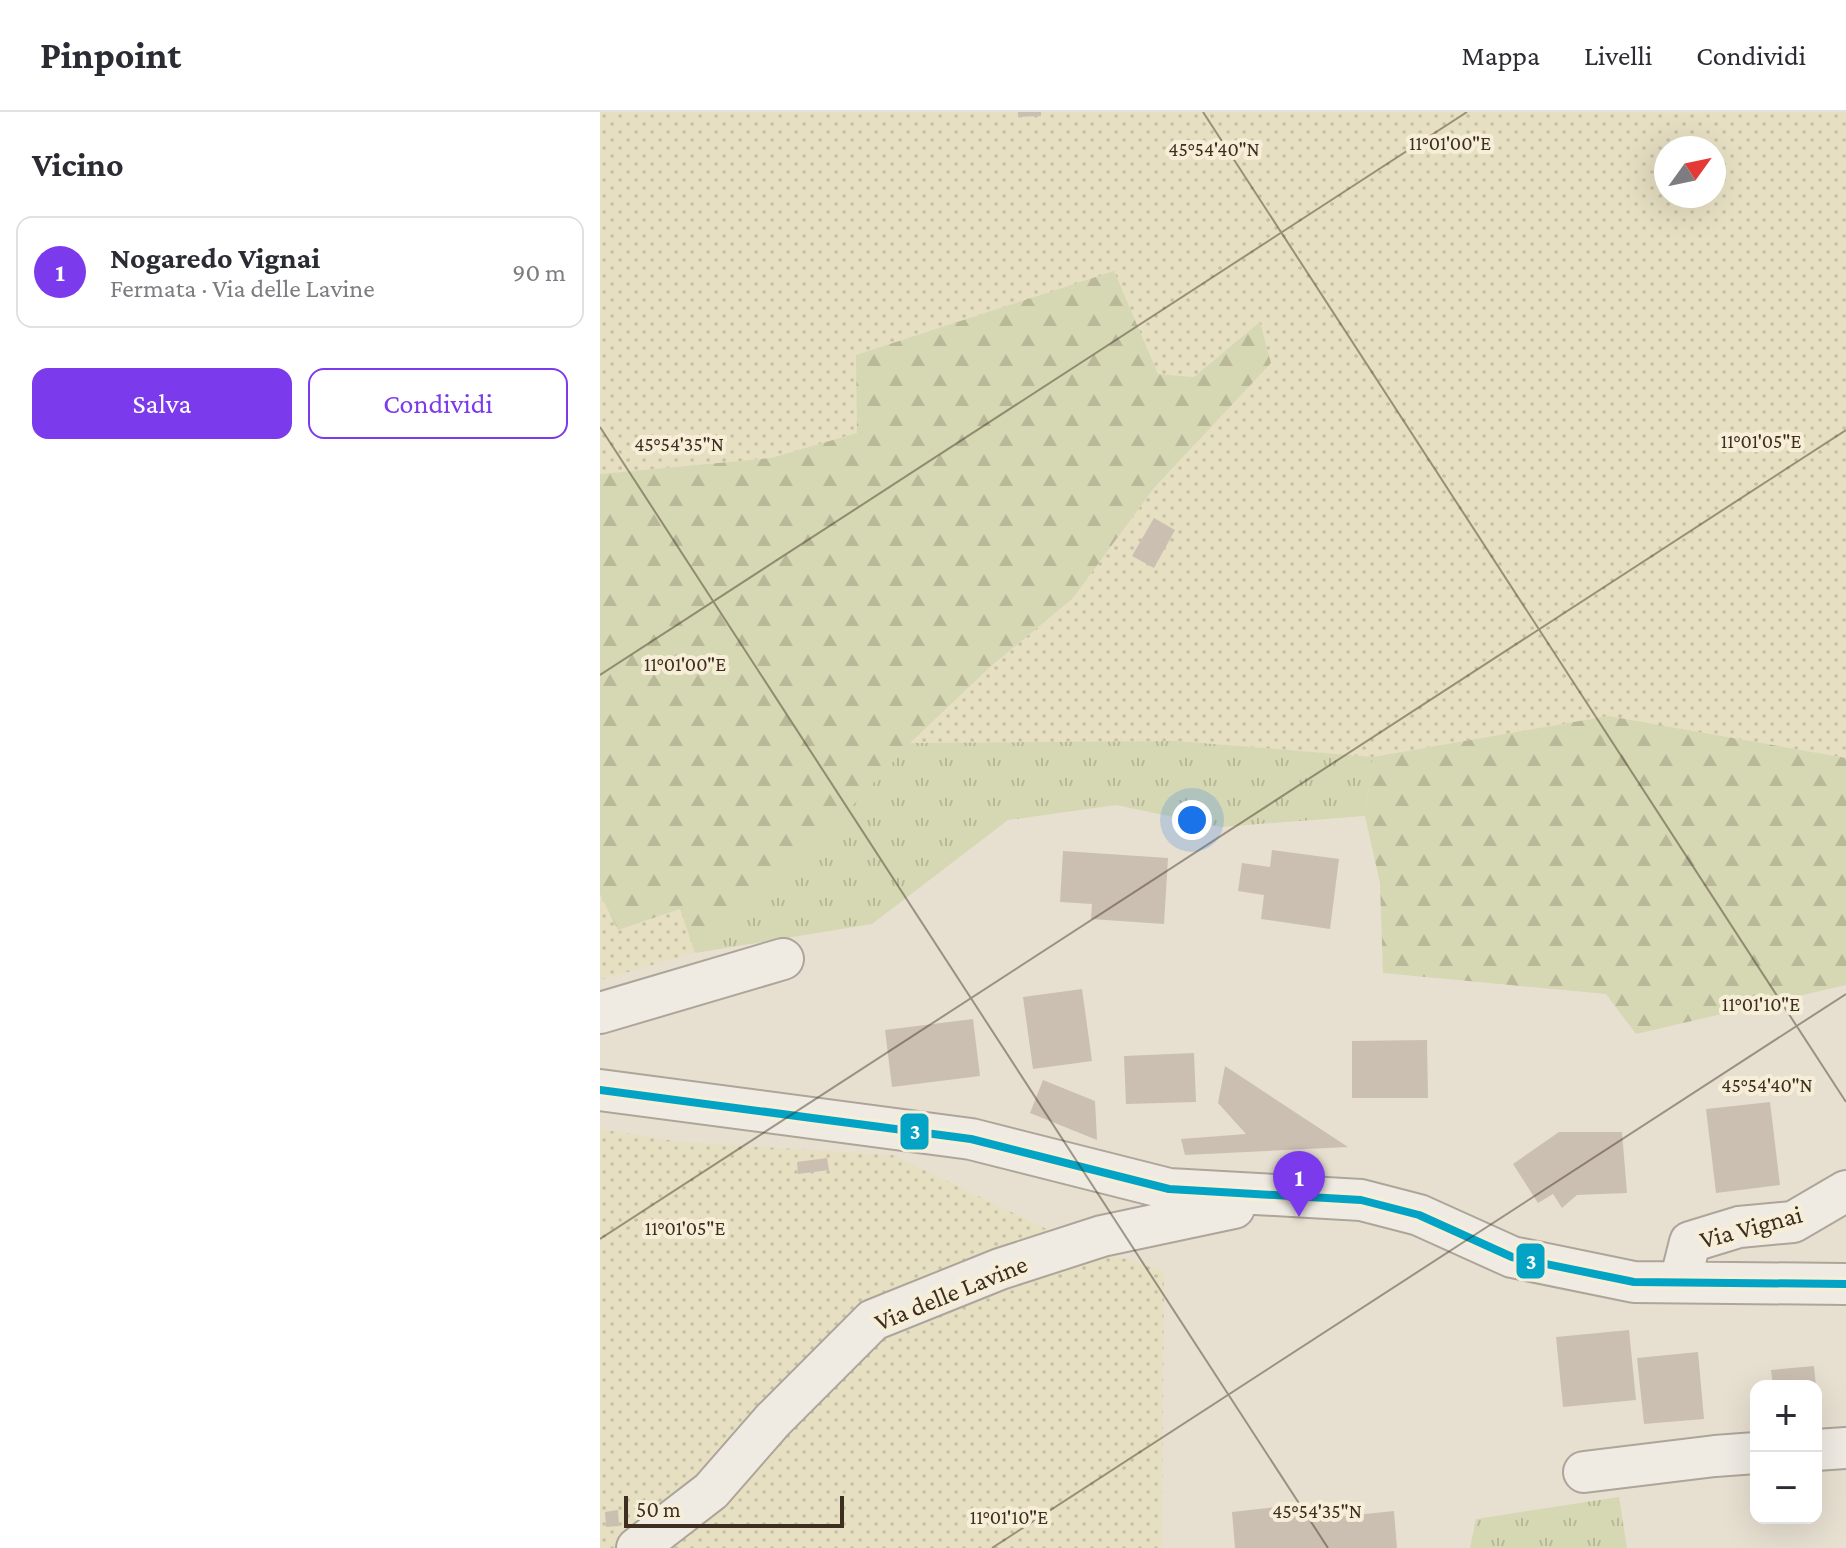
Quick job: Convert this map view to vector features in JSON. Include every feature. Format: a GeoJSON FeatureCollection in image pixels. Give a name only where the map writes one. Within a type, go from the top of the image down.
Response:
{"type":"FeatureCollection","features":[{"type":"Feature","properties":{"kind":"street"},"geometry":{"type":"LineString","coordinates":[[600,1013],[783,959]]}},
{"type":"Feature","properties":{"kind":"street"},"geometry":{"type":"LineString","coordinates":[[600,1090],[971,1139],[1169,1189],[1361,1200],[1419,1215],[1512,1257],[1634,1282],[1846,1284]]}},
{"type":"Feature","properties":{"kind":"street","name":"Via Vignai"},"geometry":{"type":"LineString","coordinates":[[1680,1282],[1690,1242],[1739,1227],[1793,1222],[1846,1191]]}},
{"type":"Feature","properties":{"kind":"street","name":"Via delle Lavine"},"geometry":{"type":"LineString","coordinates":[[637,1548],[711,1491],[773,1420],[873,1320],[1000,1269],[1102,1236],[1198,1214],[1299,1196]]}},
{"type":"Feature","properties":{"kind":"street"},"geometry":{"type":"LineString","coordinates":[[1822,1450],[1846,1448]]}},
{"type":"Feature","properties":{"kind":"street"},"geometry":{"type":"LineString","coordinates":[[1584,1472],[1750,1454]]}},
{"type":"Feature","properties":{"kind":"shaded area"},"geometry":{"type":"Polygon","coordinates":[[[600,112],[1846,112],[1846,758],[1608,716],[1373,757],[1177,741],[910,743],[990,667],[1073,598],[1154,488],[1271,363],[1260,323],[1194,377],[1158,374],[857,433],[771,458],[600,474],[600,112]]]}},
{"type":"Feature","properties":{"kind":"shaded area"},"geometry":{"type":"Polygon","coordinates":[[[600,894],[618,930],[681,909],[695,953],[600,980],[600,894]]]}},
{"type":"Feature","properties":{"kind":"shaded area"},"geometry":{"type":"Polygon","coordinates":[[[600,1129],[681,1142],[893,1155],[1078,1244],[1164,1271],[1162,1548],[600,1548],[600,1129]]]}},
{"type":"Feature","properties":{"kind":"green space"},"geometry":{"type":"Polygon","coordinates":[[[1114,271],[1158,374],[1194,377],[1260,322],[1271,363],[1154,488],[1073,598],[990,667],[910,743],[856,802],[770,887],[695,953],[680,909],[618,930],[600,894],[600,474],[771,458],[857,433],[856,355],[1114,271]]]}},
{"type":"Feature","properties":{"kind":"green space"},"geometry":{"type":"Polygon","coordinates":[[[1608,716],[1846,758],[1846,985],[1636,1034],[1606,994],[1383,973],[1380,883],[1365,816],[1373,757],[1608,716]]]}},
{"type":"Feature","properties":{"kind":"green space"},"geometry":{"type":"Polygon","coordinates":[[[1177,741],[1373,757],[1365,816],[1221,827],[1116,805],[1008,820],[872,924],[695,953],[805,851],[910,743],[1177,741]]]}},
{"type":"Feature","properties":{"kind":"green space"},"geometry":{"type":"Polygon","coordinates":[[[1619,1497],[1627,1548],[1470,1548],[1476,1519],[1619,1497]]]}},
{"type":"Feature","properties":{"kind":"building"},"geometry":{"type":"Polygon","coordinates":[[[1018,112],[1041,112],[1041,116],[1018,117],[1018,112]]]}},
{"type":"Feature","properties":{"kind":"building"},"geometry":{"type":"Polygon","coordinates":[[[1154,518],[1175,530],[1154,568],[1132,556],[1154,518]]]}},
{"type":"Feature","properties":{"kind":"building"},"geometry":{"type":"Polygon","coordinates":[[[1272,850],[1339,859],[1330,929],[1261,919],[1264,895],[1238,891],[1242,863],[1270,867],[1272,850]]]}},
{"type":"Feature","properties":{"kind":"building"},"geometry":{"type":"Polygon","coordinates":[[[1063,851],[1168,858],[1164,924],[1091,919],[1092,904],[1060,902],[1063,851]]]}},
{"type":"Feature","properties":{"kind":"building"},"geometry":{"type":"Polygon","coordinates":[[[1082,989],[1092,1061],[1033,1069],[1023,997],[1082,989]]]}},
{"type":"Feature","properties":{"kind":"building"},"geometry":{"type":"Polygon","coordinates":[[[973,1019],[980,1076],[892,1087],[885,1030],[973,1019]]]}},
{"type":"Feature","properties":{"kind":"building"},"geometry":{"type":"Polygon","coordinates":[[[1427,1040],[1428,1098],[1352,1098],[1352,1041],[1427,1040]]]}},
{"type":"Feature","properties":{"kind":"building"},"geometry":{"type":"Polygon","coordinates":[[[1194,1053],[1196,1102],[1126,1104],[1124,1056],[1194,1053]]]}},
{"type":"Feature","properties":{"kind":"building"},"geometry":{"type":"Polygon","coordinates":[[[1225,1066],[1348,1147],[1185,1155],[1181,1139],[1246,1134],[1218,1103],[1225,1066]]]}},
{"type":"Feature","properties":{"kind":"building"},"geometry":{"type":"Polygon","coordinates":[[[1043,1080],[1095,1101],[1097,1140],[1030,1113],[1043,1080]]]}},
{"type":"Feature","properties":{"kind":"building"},"geometry":{"type":"Polygon","coordinates":[[[1770,1102],[1780,1185],[1716,1193],[1706,1109],[1770,1102]]]}},
{"type":"Feature","properties":{"kind":"building"},"geometry":{"type":"Polygon","coordinates":[[[1559,1132],[1622,1132],[1627,1193],[1577,1195],[1562,1208],[1553,1194],[1538,1203],[1513,1164],[1559,1132]]]}},
{"type":"Feature","properties":{"kind":"building"},"geometry":{"type":"Polygon","coordinates":[[[827,1158],[829,1170],[798,1174],[797,1162],[827,1158]]]}},
{"type":"Feature","properties":{"kind":"building"},"geometry":{"type":"Polygon","coordinates":[[[1629,1330],[1636,1400],[1563,1407],[1556,1337],[1629,1330]]]}},
{"type":"Feature","properties":{"kind":"building"},"geometry":{"type":"Polygon","coordinates":[[[1698,1352],[1704,1419],[1644,1424],[1637,1358],[1698,1352]]]}},
{"type":"Feature","properties":{"kind":"building"},"geometry":{"type":"Polygon","coordinates":[[[1814,1366],[1815,1380],[1772,1380],[1771,1370],[1814,1366]]]}},
{"type":"Feature","properties":{"kind":"building"},"geometry":{"type":"Polygon","coordinates":[[[1305,1504],[1307,1520],[1394,1511],[1397,1548],[1235,1548],[1232,1512],[1305,1504]]]}},
{"type":"Feature","properties":{"kind":"building"},"geometry":{"type":"Polygon","coordinates":[[[618,1510],[619,1526],[606,1527],[605,1512],[618,1510]]]}},
{"type":"Feature","properties":{"kind":"transit line","name":"3"},"geometry":{"type":"LineString","coordinates":[[600,1090],[971,1139],[1169,1189],[1361,1200],[1419,1215],[1512,1257],[1634,1282],[1846,1284]]}},
{"type":"Feature","properties":{"kind":"place","name":"Nogaredo Vignai"},"geometry":{"type":"Point","coordinates":[1299,1217]}}]}
